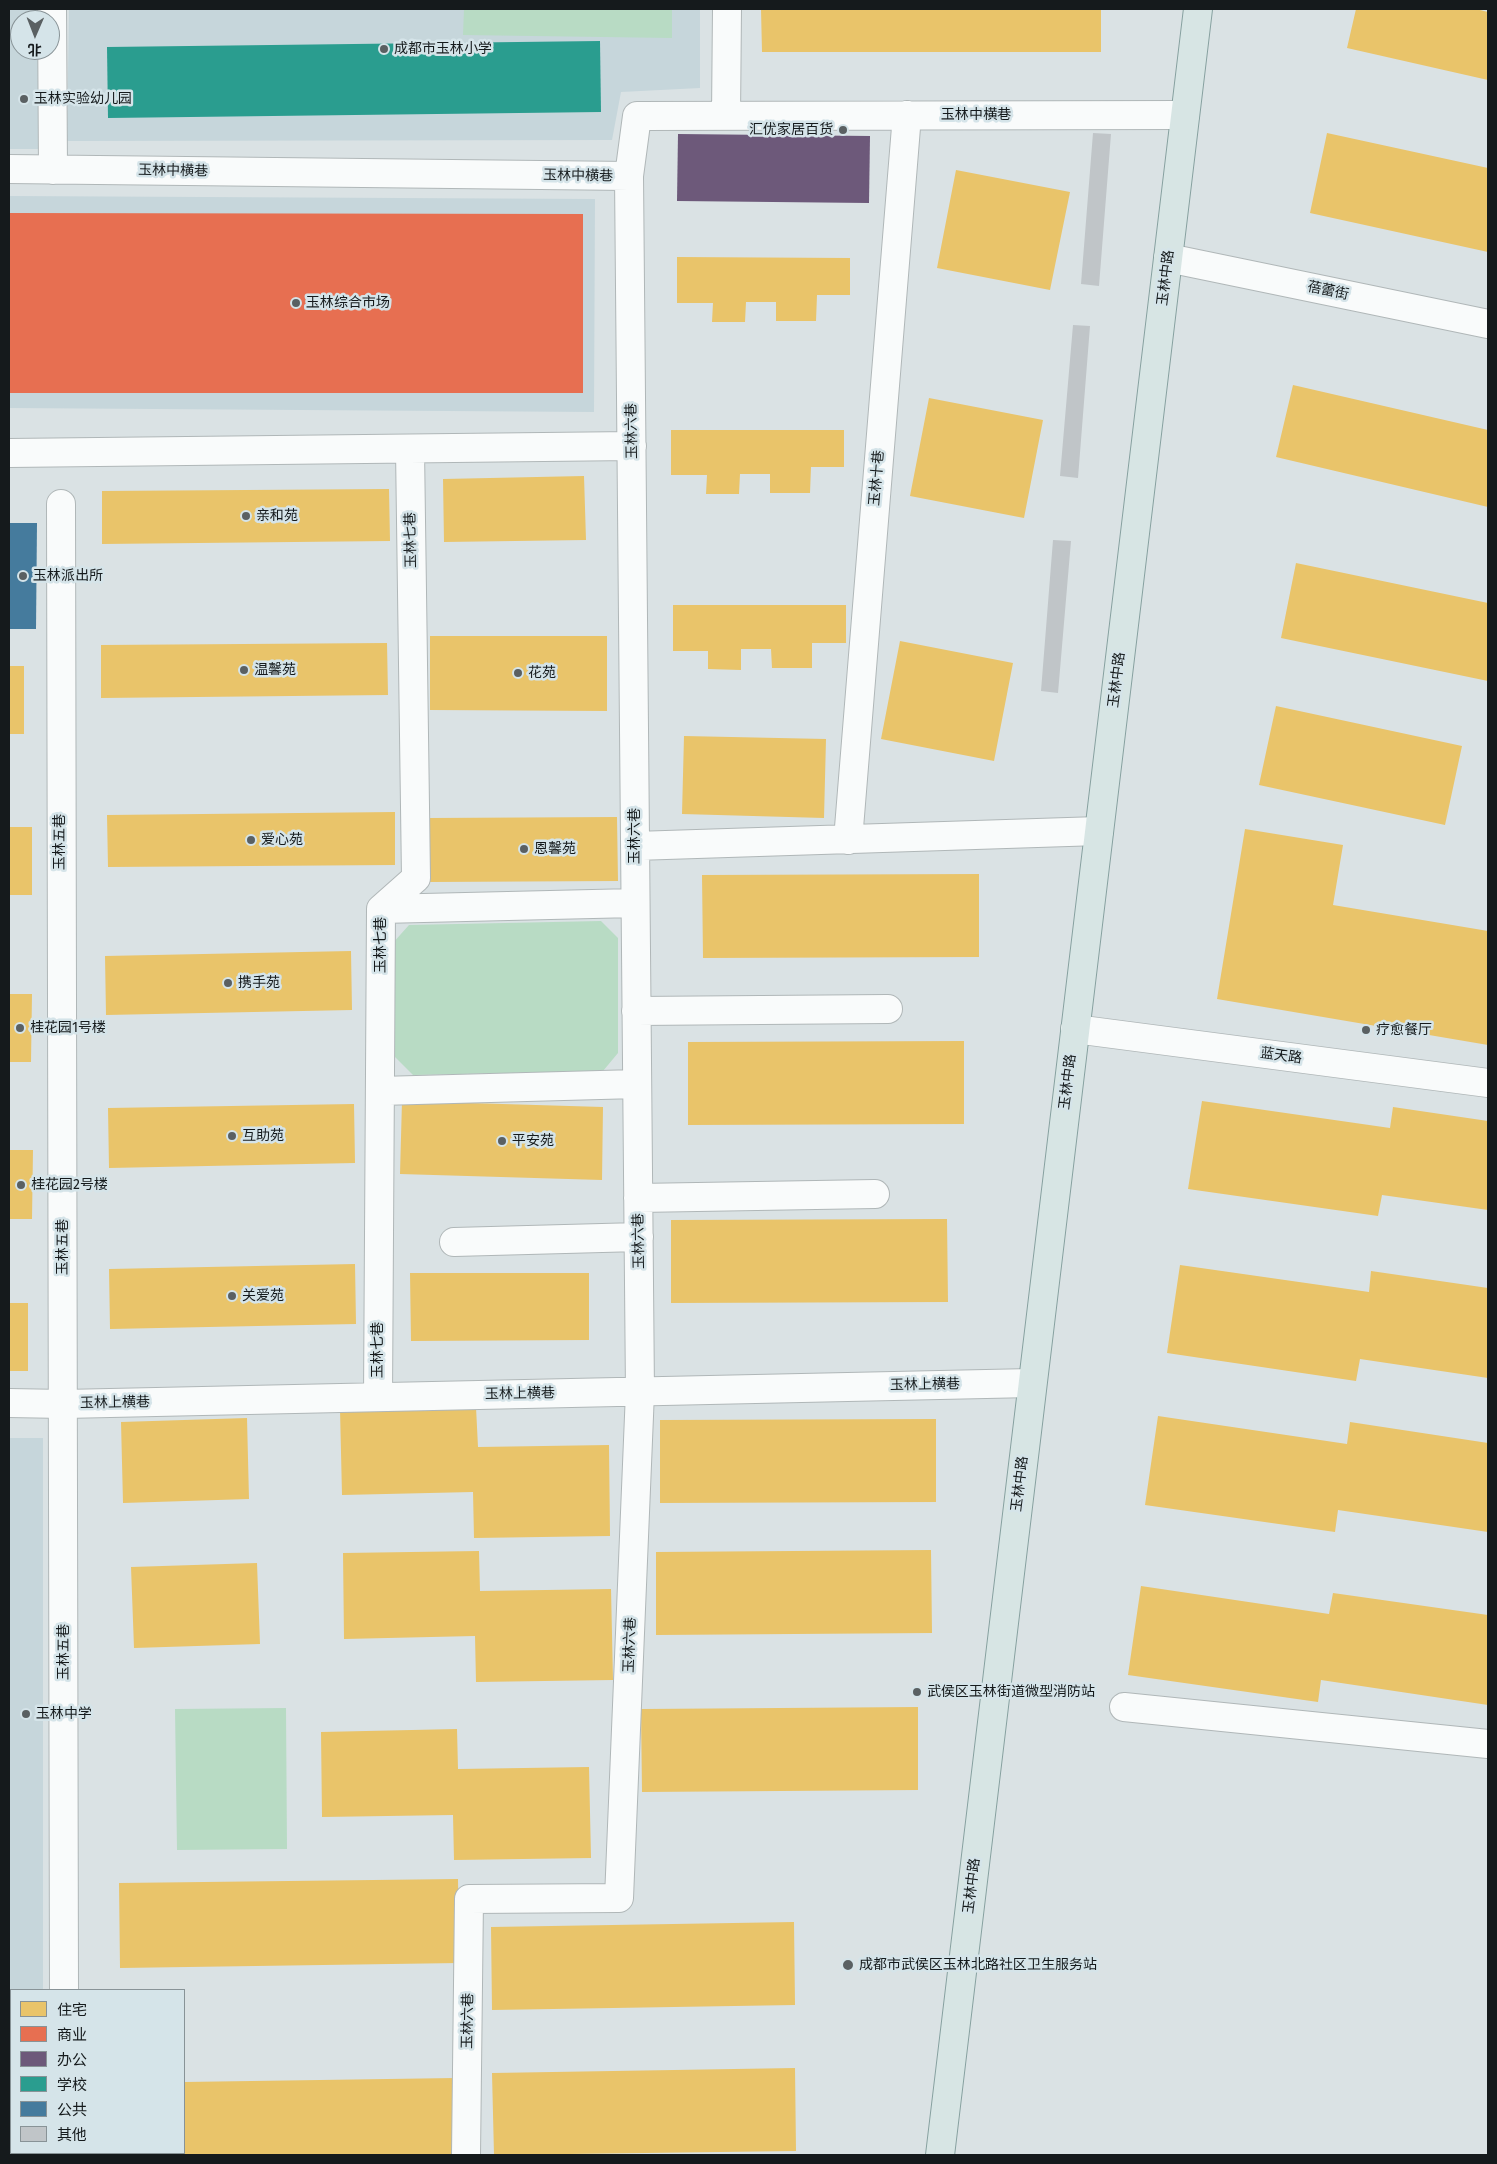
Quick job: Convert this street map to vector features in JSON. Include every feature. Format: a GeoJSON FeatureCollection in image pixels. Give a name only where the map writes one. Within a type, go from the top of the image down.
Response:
{"type":"FeatureCollection","features":[{"type":"Feature","properties":{"kind":"main road","name":"玉林中路"},"geometry":{"type":"LineString","coordinates":[[940,2155],[1198,9]]}},
{"type":"Feature","properties":{"kind":"street"},"geometry":{"type":"LineString","coordinates":[[52,9],[53,170]]}},
{"type":"Feature","properties":{"kind":"street"},"geometry":{"type":"LineString","coordinates":[[726,116],[727,9]]}},
{"type":"Feature","properties":{"kind":"street","name":"玉林中横巷"},"geometry":{"type":"LineString","coordinates":[[9,169],[629,176],[638,116],[1185,115]]}},
{"type":"Feature","properties":{"kind":"street","name":"玉林十巷"},"geometry":{"type":"LineString","coordinates":[[848,840],[907,116]]}},
{"type":"Feature","properties":{"kind":"street","name":"玉林六巷"},"geometry":{"type":"LineString","coordinates":[[466,2155],[469,1899],[619,1898],[640,1392],[629,176]]}},
{"type":"Feature","properties":{"kind":"street","name":"蓓蕾街"},"geometry":{"type":"LineString","coordinates":[[1168,258],[1488,324]]}},
{"type":"Feature","properties":{"kind":"street"},"geometry":{"type":"LineString","coordinates":[[9,453],[632,446]]}},
{"type":"Feature","properties":{"kind":"street","name":"玉林七巷"},"geometry":{"type":"LineString","coordinates":[[378,1397],[382,909],[416,878],[410,448]]}},
{"type":"Feature","properties":{"kind":"street","name":"玉林五巷"},"geometry":{"type":"LineString","coordinates":[[61,504],[64,1989]]}},
{"type":"Feature","properties":{"kind":"street"},"geometry":{"type":"LineString","coordinates":[[635,846],[1098,832]]}},
{"type":"Feature","properties":{"kind":"street"},"geometry":{"type":"LineString","coordinates":[[382,909],[635,903]]}},
{"type":"Feature","properties":{"kind":"street"},"geometry":{"type":"LineString","coordinates":[[636,1011],[888,1009]]}},
{"type":"Feature","properties":{"kind":"street","name":"蓝天路"},"geometry":{"type":"LineString","coordinates":[[1075,1029],[1488,1084]]}},
{"type":"Feature","properties":{"kind":"street"},"geometry":{"type":"LineString","coordinates":[[380,1091],[637,1084]]}},
{"type":"Feature","properties":{"kind":"street"},"geometry":{"type":"LineString","coordinates":[[638,1198],[875,1194]]}},
{"type":"Feature","properties":{"kind":"street"},"geometry":{"type":"LineString","coordinates":[[454,1242],[639,1236]]}},
{"type":"Feature","properties":{"kind":"street","name":"玉林上横巷"},"geometry":{"type":"LineString","coordinates":[[9,1403],[64,1404],[1032,1383]]}},
{"type":"Feature","properties":{"kind":"street"},"geometry":{"type":"LineString","coordinates":[[1124,1707],[1488,1744]]}},
{"type":"Feature","properties":{"kind":"shaded area","name":"玉林实验幼儿园"},"geometry":{"type":"Polygon","coordinates":[[[9,9],[38,9],[10,10],[10,60],[39,60],[39,149],[9,149],[9,9]]]}},
{"type":"Feature","properties":{"kind":"shaded area","name":"成都市玉林小学"},"geometry":{"type":"Polygon","coordinates":[[[69,9],[700,9],[700,88],[621,92],[612,140],[67,141],[69,9]]]}},
{"type":"Feature","properties":{"kind":"shaded area","name":"玉林综合市场"},"geometry":{"type":"Polygon","coordinates":[[[9,196],[595,199],[594,412],[9,408],[9,196]]]}},
{"type":"Feature","properties":{"kind":"shaded area","name":"玉林中学"},"geometry":{"type":"Polygon","coordinates":[[[9,1438],[43,1438],[43,1989],[10,1989],[10,2154],[42,2155],[9,2155],[9,1438]]]}},
{"type":"Feature","properties":{"kind":"green space"},"geometry":{"type":"Polygon","coordinates":[[[464,9],[672,9],[672,38],[463,35],[464,9]]]}},
{"type":"Feature","properties":{"kind":"green space"},"geometry":{"type":"Polygon","coordinates":[[[601,921],[618,938],[618,1053],[603,1071],[413,1075],[391,1053],[392,944],[409,925],[601,921]]]}},
{"type":"Feature","properties":{"kind":"green space"},"geometry":{"type":"Polygon","coordinates":[[[286,1708],[287,1849],[177,1850],[175,1709],[286,1708]]]}},
{"type":"Feature","properties":{"kind":"building: 住宅"},"geometry":{"type":"Polygon","coordinates":[[[761,9],[1101,9],[1101,52],[762,52],[761,9]]]}},
{"type":"Feature","properties":{"kind":"building: 住宅"},"geometry":{"type":"Polygon","coordinates":[[[1356,9],[1476,9],[1488,12],[1488,80],[1347,48],[1356,9]]]}},
{"type":"Feature","properties":{"kind":"building: 住宅"},"geometry":{"type":"Polygon","coordinates":[[[1327,133],[1488,168],[1488,252],[1310,213],[1327,133]]]}},
{"type":"Feature","properties":{"kind":"building: 住宅"},"geometry":{"type":"Polygon","coordinates":[[[956,170],[1070,192],[1050,290],[937,268],[956,170]]]}},
{"type":"Feature","properties":{"kind":"building: 住宅"},"geometry":{"type":"Polygon","coordinates":[[[677,257],[850,258],[850,295],[817,295],[816,321],[776,321],[776,302],[746,302],[745,322],[712,322],[713,303],[677,303],[677,257]]]}},
{"type":"Feature","properties":{"kind":"building: 住宅"},"geometry":{"type":"Polygon","coordinates":[[[1293,385],[1488,430],[1488,507],[1276,457],[1293,385]]]}},
{"type":"Feature","properties":{"kind":"building: 住宅"},"geometry":{"type":"Polygon","coordinates":[[[929,398],[1043,420],[1024,518],[910,496],[929,398]]]}},
{"type":"Feature","properties":{"kind":"building: 住宅"},"geometry":{"type":"Polygon","coordinates":[[[671,430],[844,430],[844,467],[811,467],[810,493],[770,493],[770,474],[740,474],[739,494],[706,494],[707,475],[671,475],[671,430]]]}},
{"type":"Feature","properties":{"kind":"building: 住宅"},"geometry":{"type":"Polygon","coordinates":[[[584,476],[586,540],[444,542],[443,479],[584,476]]]}},
{"type":"Feature","properties":{"kind":"building: 住宅","name":"亲和苑"},"geometry":{"type":"Polygon","coordinates":[[[389,489],[390,541],[102,544],[102,491],[389,489]]]}},
{"type":"Feature","properties":{"kind":"building: 住宅"},"geometry":{"type":"Polygon","coordinates":[[[1296,563],[1488,603],[1488,681],[1281,638],[1296,563]]]}},
{"type":"Feature","properties":{"kind":"building: 住宅"},"geometry":{"type":"Polygon","coordinates":[[[673,605],[846,605],[846,643],[812,643],[812,668],[772,668],[771,649],[741,649],[741,670],[708,669],[708,651],[673,651],[673,605]]]}},
{"type":"Feature","properties":{"kind":"building: 住宅","name":"花苑"},"geometry":{"type":"Polygon","coordinates":[[[430,636],[607,636],[607,711],[430,710],[430,636]]]}},
{"type":"Feature","properties":{"kind":"building: 住宅"},"geometry":{"type":"Polygon","coordinates":[[[900,641],[1013,663],[994,761],[881,739],[900,641]]]}},
{"type":"Feature","properties":{"kind":"building: 住宅","name":"温馨苑"},"geometry":{"type":"Polygon","coordinates":[[[387,643],[388,695],[101,698],[101,645],[387,643]]]}},
{"type":"Feature","properties":{"kind":"building: 住宅"},"geometry":{"type":"Polygon","coordinates":[[[9,666],[24,666],[24,734],[9,734],[9,666]]]}},
{"type":"Feature","properties":{"kind":"building: 住宅"},"geometry":{"type":"Polygon","coordinates":[[[1276,706],[1462,746],[1445,825],[1259,785],[1276,706]]]}},
{"type":"Feature","properties":{"kind":"building: 住宅"},"geometry":{"type":"Polygon","coordinates":[[[684,736],[826,739],[824,818],[682,814],[684,736]]]}},
{"type":"Feature","properties":{"kind":"building: 住宅","name":"爱心苑"},"geometry":{"type":"Polygon","coordinates":[[[395,812],[395,865],[108,867],[107,815],[395,812]]]}},
{"type":"Feature","properties":{"kind":"building: 住宅","name":"恩馨苑"},"geometry":{"type":"Polygon","coordinates":[[[617,817],[618,881],[430,882],[430,818],[617,817]]]}},
{"type":"Feature","properties":{"kind":"building: 住宅"},"geometry":{"type":"Polygon","coordinates":[[[9,827],[32,827],[32,895],[9,895],[9,827]]]}},
{"type":"Feature","properties":{"kind":"building: 住宅"},"geometry":{"type":"Polygon","coordinates":[[[1245,829],[1343,845],[1333,905],[1488,931],[1488,1045],[1217,999],[1245,829]]]}},
{"type":"Feature","properties":{"kind":"building: 住宅"},"geometry":{"type":"Polygon","coordinates":[[[979,874],[979,957],[703,958],[702,875],[979,874]]]}},
{"type":"Feature","properties":{"kind":"building: 住宅","name":"携手苑"},"geometry":{"type":"Polygon","coordinates":[[[351,951],[352,1010],[106,1015],[105,956],[351,951]]]}},
{"type":"Feature","properties":{"kind":"building: 住宅","name":"桂花园1号楼"},"geometry":{"type":"Polygon","coordinates":[[[9,994],[32,994],[31,1062],[9,1062],[9,994]]]}},
{"type":"Feature","properties":{"kind":"building: 住宅"},"geometry":{"type":"Polygon","coordinates":[[[964,1041],[964,1124],[688,1125],[688,1042],[964,1041]]]}},
{"type":"Feature","properties":{"kind":"building: 住宅","name":"平安苑"},"geometry":{"type":"Polygon","coordinates":[[[402,1101],[603,1107],[602,1180],[400,1174],[402,1101]]]}},
{"type":"Feature","properties":{"kind":"building: 住宅"},"geometry":{"type":"Polygon","coordinates":[[[1202,1101],[1390,1128],[1393,1107],[1488,1121],[1488,1210],[1382,1195],[1378,1216],[1188,1189],[1202,1101]]]}},
{"type":"Feature","properties":{"kind":"building: 住宅","name":"互助苑"},"geometry":{"type":"Polygon","coordinates":[[[354,1104],[355,1163],[109,1168],[108,1108],[354,1104]]]}},
{"type":"Feature","properties":{"kind":"building: 住宅","name":"桂花园2号楼"},"geometry":{"type":"Polygon","coordinates":[[[9,1150],[33,1150],[32,1219],[9,1219],[9,1150]]]}},
{"type":"Feature","properties":{"kind":"building: 住宅"},"geometry":{"type":"Polygon","coordinates":[[[947,1219],[948,1302],[671,1303],[671,1220],[947,1219]]]}},
{"type":"Feature","properties":{"kind":"building: 住宅","name":"关爱苑"},"geometry":{"type":"Polygon","coordinates":[[[355,1264],[356,1324],[110,1329],[109,1269],[355,1264]]]}},
{"type":"Feature","properties":{"kind":"building: 住宅"},"geometry":{"type":"Polygon","coordinates":[[[1180,1265],[1369,1292],[1371,1271],[1488,1288],[1488,1378],[1360,1359],[1356,1381],[1167,1353],[1180,1265]]]}},
{"type":"Feature","properties":{"kind":"building: 住宅"},"geometry":{"type":"Polygon","coordinates":[[[410,1273],[589,1273],[589,1340],[411,1341],[410,1273]]]}},
{"type":"Feature","properties":{"kind":"building: 住宅"},"geometry":{"type":"Polygon","coordinates":[[[9,1303],[28,1303],[28,1371],[9,1371],[9,1303]]]}},
{"type":"Feature","properties":{"kind":"building: 住宅"},"geometry":{"type":"Polygon","coordinates":[[[476,1407],[478,1447],[609,1445],[610,1536],[474,1538],[473,1492],[342,1495],[340,1409],[476,1407]]]}},
{"type":"Feature","properties":{"kind":"building: 住宅"},"geometry":{"type":"Polygon","coordinates":[[[1158,1416],[1347,1444],[1350,1422],[1488,1443],[1488,1532],[1338,1510],[1335,1532],[1145,1505],[1158,1416]]]}},
{"type":"Feature","properties":{"kind":"building: 住宅"},"geometry":{"type":"Polygon","coordinates":[[[247,1418],[249,1499],[123,1503],[121,1422],[247,1418]]]}},
{"type":"Feature","properties":{"kind":"building: 住宅"},"geometry":{"type":"Polygon","coordinates":[[[936,1419],[936,1502],[660,1503],[660,1420],[936,1419]]]}},
{"type":"Feature","properties":{"kind":"building: 住宅"},"geometry":{"type":"Polygon","coordinates":[[[931,1550],[932,1633],[656,1635],[656,1552],[931,1550]]]}},
{"type":"Feature","properties":{"kind":"building: 住宅"},"geometry":{"type":"Polygon","coordinates":[[[479,1551],[480,1591],[611,1589],[613,1680],[476,1682],[475,1636],[344,1639],[343,1553],[479,1551]]]}},
{"type":"Feature","properties":{"kind":"building: 住宅"},"geometry":{"type":"Polygon","coordinates":[[[257,1563],[260,1644],[134,1648],[131,1567],[257,1563]]]}},
{"type":"Feature","properties":{"kind":"building: 住宅"},"geometry":{"type":"Polygon","coordinates":[[[1141,1586],[1329,1614],[1333,1593],[1488,1615],[1488,1705],[1321,1680],[1318,1702],[1128,1675],[1141,1586]]]}},
{"type":"Feature","properties":{"kind":"building: 住宅"},"geometry":{"type":"Polygon","coordinates":[[[918,1707],[918,1790],[642,1792],[641,1709],[918,1707]]]}},
{"type":"Feature","properties":{"kind":"building: 住宅"},"geometry":{"type":"Polygon","coordinates":[[[457,1729],[458,1769],[589,1767],[591,1858],[454,1860],[453,1815],[322,1817],[321,1732],[457,1729]]]}},
{"type":"Feature","properties":{"kind":"building: 住宅"},"geometry":{"type":"Polygon","coordinates":[[[458,1879],[459,1963],[120,1968],[119,1883],[458,1879]]]}},
{"type":"Feature","properties":{"kind":"building: 住宅"},"geometry":{"type":"Polygon","coordinates":[[[794,1922],[795,2005],[492,2010],[491,1927],[794,1922]]]}},
{"type":"Feature","properties":{"kind":"building: 住宅"},"geometry":{"type":"Polygon","coordinates":[[[795,2068],[796,2151],[494,2155],[492,2073],[795,2068]]]}},
{"type":"Feature","properties":{"kind":"building: 住宅"},"geometry":{"type":"Polygon","coordinates":[[[455,2078],[455,2155],[116,2155],[185,2154],[185,2082],[455,2078]]]}},
{"type":"Feature","properties":{"kind":"building: 商业","name":"玉林综合市场"},"geometry":{"type":"Polygon","coordinates":[[[9,213],[583,214],[583,393],[9,393],[9,213]]]}},
{"type":"Feature","properties":{"kind":"building: 办公"},"geometry":{"type":"Polygon","coordinates":[[[678,134],[870,136],[869,203],[677,201],[678,134]]]}},
{"type":"Feature","properties":{"kind":"building: 学校"},"geometry":{"type":"Polygon","coordinates":[[[600,41],[601,112],[108,118],[107,47],[600,41]]]}},
{"type":"Feature","properties":{"kind":"building: 公共","name":"玉林派出所"},"geometry":{"type":"Polygon","coordinates":[[[9,523],[37,523],[36,629],[9,629],[9,523]]]}},
{"type":"Feature","properties":{"kind":"building: 其他"},"geometry":{"type":"Polygon","coordinates":[[[1093,133],[1111,134],[1099,286],[1081,284],[1093,133]]]}},
{"type":"Feature","properties":{"kind":"building: 其他"},"geometry":{"type":"Polygon","coordinates":[[[1073,325],[1090,326],[1078,478],[1060,476],[1073,325]]]}},
{"type":"Feature","properties":{"kind":"building: 其他"},"geometry":{"type":"Polygon","coordinates":[[[1053,540],[1071,541],[1058,693],[1041,691],[1053,540]]]}},
{"type":"Feature","properties":{"kind":"place","name":"成都市玉林小学"},"geometry":{"type":"Point","coordinates":[384,49]}},
{"type":"Feature","properties":{"kind":"place","name":"玉林实验幼儿园"},"geometry":{"type":"Point","coordinates":[24,99]}},
{"type":"Feature","properties":{"kind":"place","name":"汇优家居百货"},"geometry":{"type":"Point","coordinates":[843,130]}},
{"type":"Feature","properties":{"kind":"place","name":"玉林综合市场"},"geometry":{"type":"Point","coordinates":[296,303]}},
{"type":"Feature","properties":{"kind":"place","name":"亲和苑"},"geometry":{"type":"Point","coordinates":[246,516]}},
{"type":"Feature","properties":{"kind":"place","name":"玉林派出所"},"geometry":{"type":"Point","coordinates":[23,576]}},
{"type":"Feature","properties":{"kind":"place","name":"温馨苑"},"geometry":{"type":"Point","coordinates":[244,670]}},
{"type":"Feature","properties":{"kind":"place","name":"花苑"},"geometry":{"type":"Point","coordinates":[518,673]}},
{"type":"Feature","properties":{"kind":"place","name":"爱心苑"},"geometry":{"type":"Point","coordinates":[251,840]}},
{"type":"Feature","properties":{"kind":"place","name":"恩馨苑"},"geometry":{"type":"Point","coordinates":[524,849]}},
{"type":"Feature","properties":{"kind":"place","name":"携手苑"},"geometry":{"type":"Point","coordinates":[228,983]}},
{"type":"Feature","properties":{"kind":"place","name":"桂花园1号楼"},"geometry":{"type":"Point","coordinates":[20,1028]}},
{"type":"Feature","properties":{"kind":"place","name":"疗愈餐厅"},"geometry":{"type":"Point","coordinates":[1366,1030]}},
{"type":"Feature","properties":{"kind":"place","name":"互助苑"},"geometry":{"type":"Point","coordinates":[232,1136]}},
{"type":"Feature","properties":{"kind":"place","name":"平安苑"},"geometry":{"type":"Point","coordinates":[502,1141]}},
{"type":"Feature","properties":{"kind":"place","name":"桂花园2号楼"},"geometry":{"type":"Point","coordinates":[21,1185]}},
{"type":"Feature","properties":{"kind":"place","name":"关爱苑"},"geometry":{"type":"Point","coordinates":[232,1296]}},
{"type":"Feature","properties":{"kind":"place","name":"武侯区玉林街道微型消防站"},"geometry":{"type":"Point","coordinates":[917,1692]}},
{"type":"Feature","properties":{"kind":"place","name":"玉林中学"},"geometry":{"type":"Point","coordinates":[26,1714]}},
{"type":"Feature","properties":{"kind":"place","name":"成都市武侯区玉林北路社区卫生服务站"},"geometry":{"type":"Point","coordinates":[848,1965]}}]}
